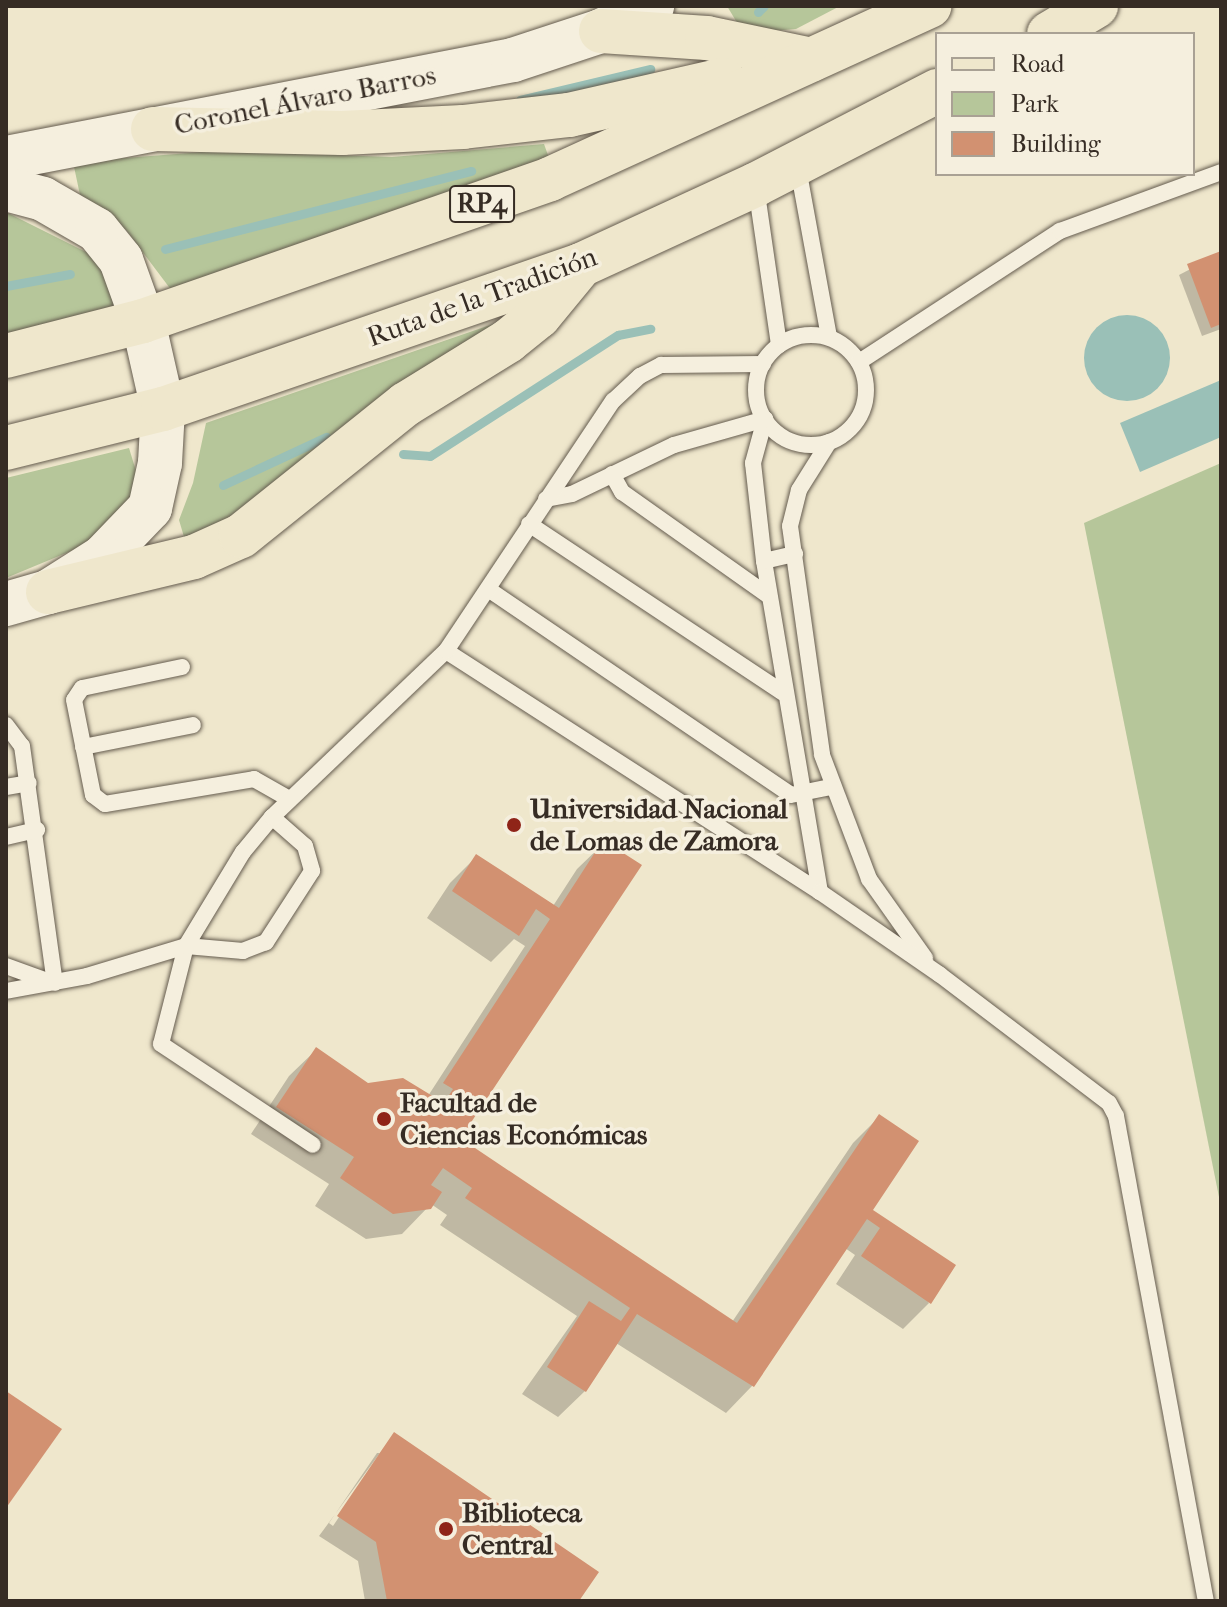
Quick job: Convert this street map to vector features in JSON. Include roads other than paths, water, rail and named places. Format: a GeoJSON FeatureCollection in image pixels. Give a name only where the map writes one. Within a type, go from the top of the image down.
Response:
{"type":"FeatureCollection","features":[{"type":"Feature","properties":{"kind":"main road","name":"Coronel Álvaro Barros"},"geometry":{"type":"LineString","coordinates":[[6,158],[513,60],[598,18],[652,6]]}},
{"type":"Feature","properties":{"kind":"main road","name":"RP4"},"geometry":{"type":"LineString","coordinates":[[6,356],[143,321],[345,255],[550,179],[929,6]]}},
{"type":"Feature","properties":{"kind":"main road"},"geometry":{"type":"LineString","coordinates":[[1052,32],[1096,6]]}},
{"type":"Feature","properties":{"kind":"main road"},"geometry":{"type":"LineString","coordinates":[[598,18],[811,60]]}},
{"type":"Feature","properties":{"kind":"main road"},"geometry":{"type":"LineString","coordinates":[[153,129],[342,133],[463,127],[569,115],[811,60]]}},
{"type":"Feature","properties":{"kind":"main road","name":"Ruta de la Tradición"},"geometry":{"type":"LineString","coordinates":[[6,448],[163,409],[581,265],[755,185],[935,92]]}},
{"type":"Feature","properties":{"kind":"main road"},"geometry":{"type":"LineString","coordinates":[[6,189],[43,199],[97,230],[121,260],[143,321],[163,409],[160,463],[150,508],[103,557],[48,592]]}},
{"type":"Feature","properties":{"kind":"main road"},"geometry":{"type":"LineString","coordinates":[[6,604],[194,557],[241,536],[406,404],[508,341],[539,316],[581,265]]}},
{"type":"Feature","properties":{"kind":"lane"},"geometry":{"type":"LineString","coordinates":[[797,162],[829,337]]}},
{"type":"Feature","properties":{"kind":"lane"},"geometry":{"type":"LineString","coordinates":[[859,362],[1060,231],[1221,172]]}},
{"type":"Feature","properties":{"kind":"lane"},"geometry":{"type":"LineString","coordinates":[[755,185],[779,345]]}},
{"type":"Feature","properties":{"kind":"lane"},"geometry":{"type":"LineString","coordinates":[[829,442],[786,439],[765,419],[756,392],[763,364],[779,345],[803,336],[829,337],[859,362],[865,403],[852,427],[829,442],[791,510],[822,755],[831,787],[881,901],[939,974]]}},
{"type":"Feature","properties":{"kind":"lane"},"geometry":{"type":"LineString","coordinates":[[313,1145],[161,1044],[186,946],[243,852],[272,817],[446,651],[613,401],[640,376],[679,363],[763,364]]}},
{"type":"Feature","properties":{"kind":"lane"},"geometry":{"type":"LineString","coordinates":[[546,499],[572,494],[674,445],[765,419]]}},
{"type":"Feature","properties":{"kind":"lane"},"geometry":{"type":"LineString","coordinates":[[765,419],[753,463],[764,561],[783,693],[820,892]]}},
{"type":"Feature","properties":{"kind":"lane"},"geometry":{"type":"LineString","coordinates":[[612,474],[622,492],[769,596]]}},
{"type":"Feature","properties":{"kind":"lane"},"geometry":{"type":"LineString","coordinates":[[529,524],[783,693]]}},
{"type":"Feature","properties":{"kind":"lane"},"geometry":{"type":"LineString","coordinates":[[764,561],[795,554]]}},
{"type":"Feature","properties":{"kind":"lane"},"geometry":{"type":"LineString","coordinates":[[488,589],[791,795],[801,796],[831,787]]}},
{"type":"Feature","properties":{"kind":"lane"},"geometry":{"type":"LineString","coordinates":[[446,651],[820,892],[939,974],[1109,1103],[1116,1116],[1206,1601]]}},
{"type":"Feature","properties":{"kind":"lane"},"geometry":{"type":"LineString","coordinates":[[182,667],[82,688],[74,700],[93,795],[105,804],[254,779],[289,799]]}},
{"type":"Feature","properties":{"kind":"lane"},"geometry":{"type":"LineString","coordinates":[[6,725],[22,746],[37,830],[55,983]]}},
{"type":"Feature","properties":{"kind":"lane"},"geometry":{"type":"LineString","coordinates":[[83,747],[193,725]]}},
{"type":"Feature","properties":{"kind":"lane"},"geometry":{"type":"LineString","coordinates":[[6,787],[29,783]]}},
{"type":"Feature","properties":{"kind":"lane"},"geometry":{"type":"LineString","coordinates":[[6,991],[55,983],[186,946],[243,951],[266,942],[312,871],[305,846],[272,817]]}},
{"type":"Feature","properties":{"kind":"lane"},"geometry":{"type":"LineString","coordinates":[[6,837],[37,830]]}},
{"type":"Feature","properties":{"kind":"lane"},"geometry":{"type":"LineString","coordinates":[[6,966],[55,983]]}},
{"type":"Feature","properties":{"kind":"water"},"geometry":{"type":"Polygon","coordinates":[[[1127,315],[1151,322],[1163,334],[1170,358],[1163,382],[1151,394],[1127,401],[1103,394],[1091,382],[1084,358],[1091,334],[1103,322],[1127,315]]]}},
{"type":"Feature","properties":{"kind":"water"},"geometry":{"type":"Polygon","coordinates":[[[1221,380],[1221,437],[1140,472],[1120,423],[1221,380]]]}},
{"type":"Feature","properties":{"kind":"waterway"},"geometry":{"type":"LineString","coordinates":[[758,12],[764,6]]}},
{"type":"Feature","properties":{"kind":"waterway"},"geometry":{"type":"LineString","coordinates":[[520,100],[650,69]]}},
{"type":"Feature","properties":{"kind":"waterway"},"geometry":{"type":"LineString","coordinates":[[165,249],[471,171]]}},
{"type":"Feature","properties":{"kind":"waterway"},"geometry":{"type":"LineString","coordinates":[[6,286],[70,274]]}},
{"type":"Feature","properties":{"kind":"waterway"},"geometry":{"type":"LineString","coordinates":[[403,454],[430,456],[618,335],[650,329]]}},
{"type":"Feature","properties":{"kind":"waterway"},"geometry":{"type":"LineString","coordinates":[[223,485],[326,437]]}},
{"type":"Feature","properties":{"kind":"place","name":"Universidad Nacional de Lomas de Zamora"},"geometry":{"type":"Point","coordinates":[514,825]}},
{"type":"Feature","properties":{"kind":"place","name":"Facultad de Ciencias Económicas"},"geometry":{"type":"Point","coordinates":[384,1119]}},
{"type":"Feature","properties":{"kind":"place","name":"Biblioteca Central"},"geometry":{"type":"Point","coordinates":[446,1529]}}]}
